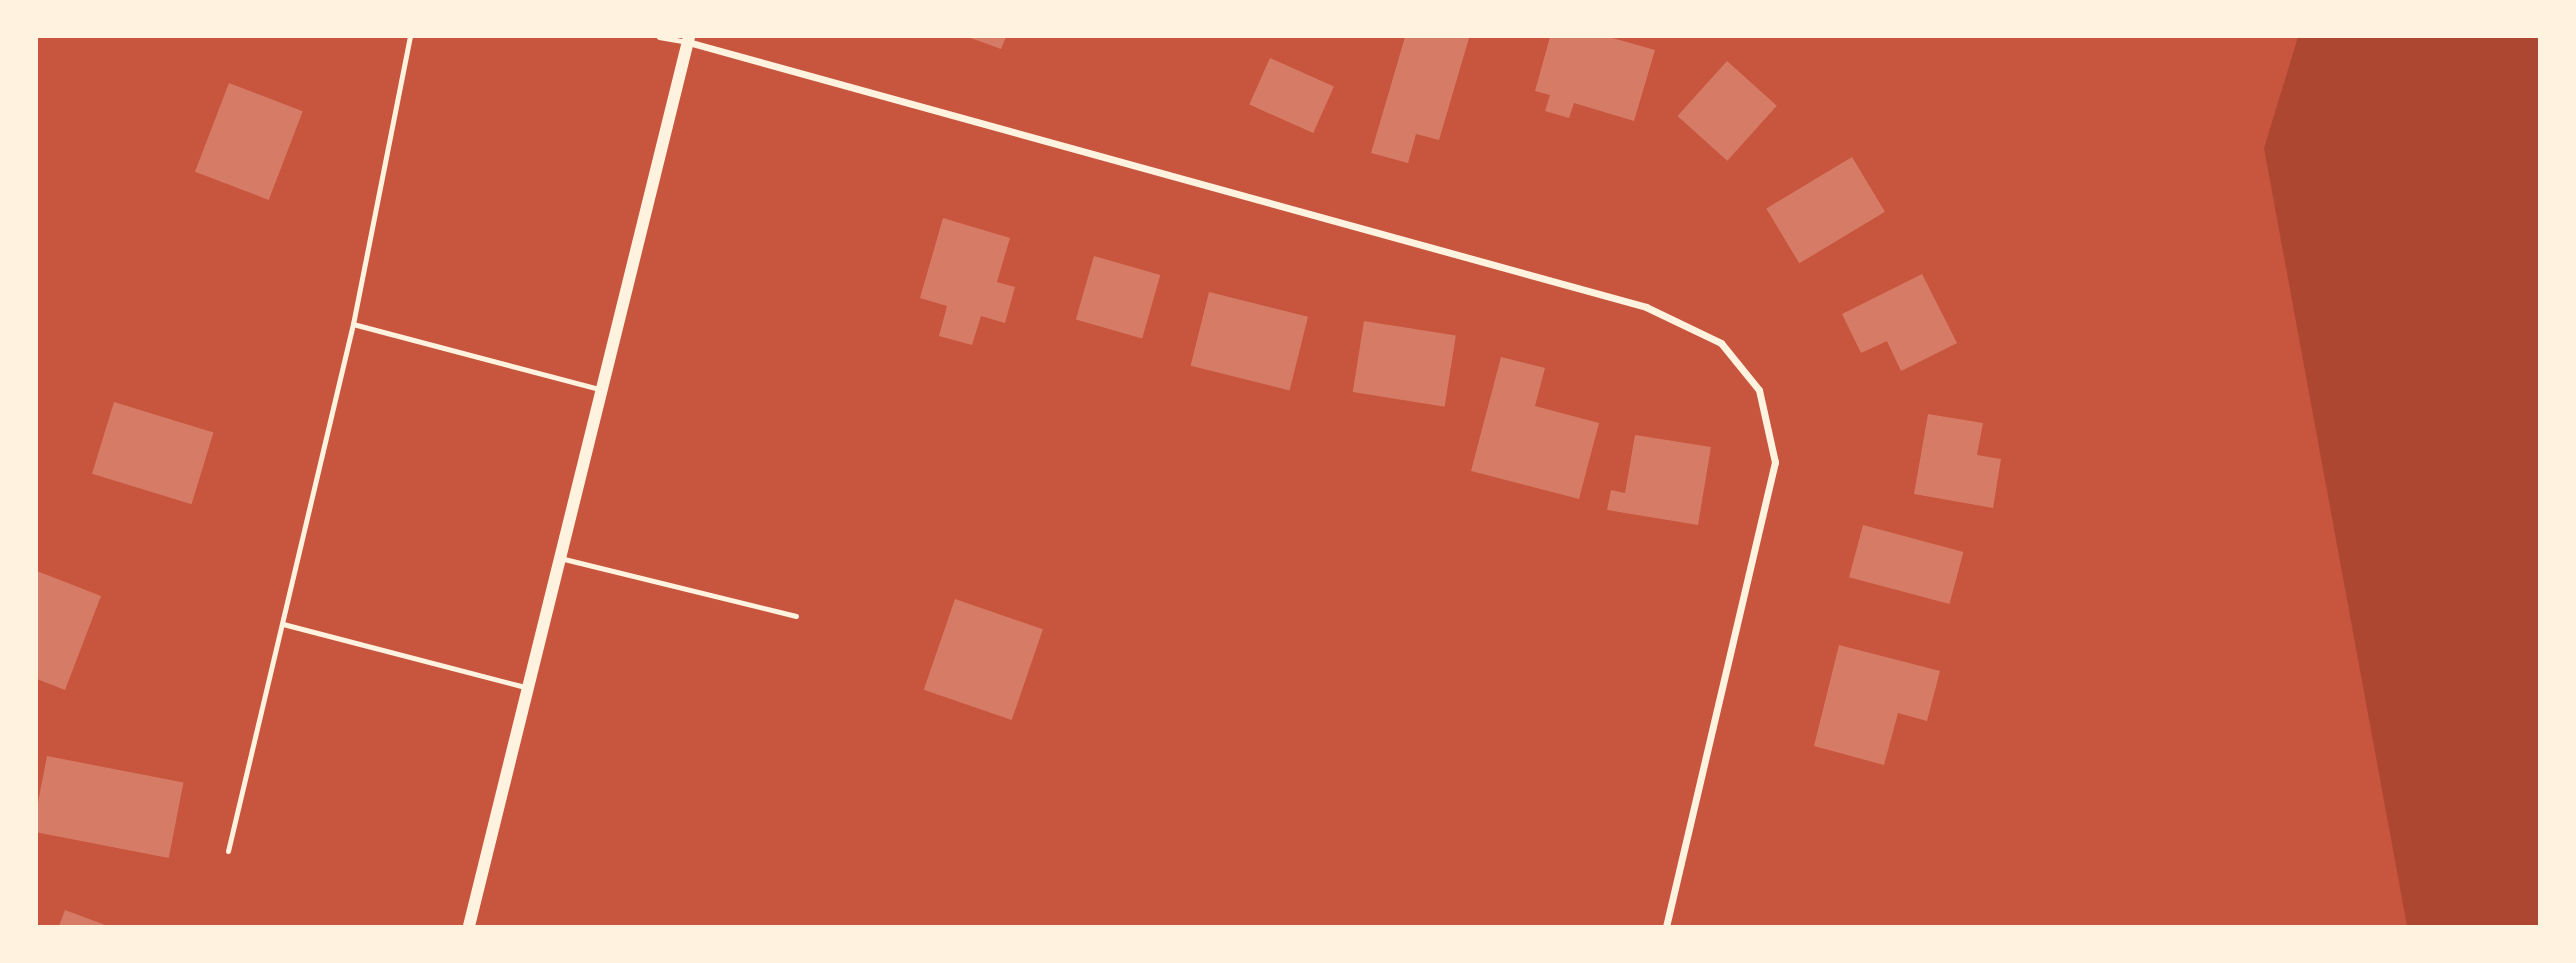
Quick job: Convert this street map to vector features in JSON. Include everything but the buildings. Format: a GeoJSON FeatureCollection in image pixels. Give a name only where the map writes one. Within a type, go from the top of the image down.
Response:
{"type":"FeatureCollection","features":[{"type":"Feature","properties":{"kind":"street"},"geometry":{"type":"LineString","coordinates":[[469,926],[525,687],[560,558],[599,389],[689,40],[1646,307],[1721,344],[1759,390],[1774,462],[1666,926]]}},
{"type":"Feature","properties":{"kind":"lane"},"geometry":{"type":"LineString","coordinates":[[228,851],[353,324],[410,37]]}},
{"type":"Feature","properties":{"kind":"lane"},"geometry":{"type":"LineString","coordinates":[[659,37],[689,40]]}},
{"type":"Feature","properties":{"kind":"lane"},"geometry":{"type":"LineString","coordinates":[[353,324],[599,389]]}},
{"type":"Feature","properties":{"kind":"lane"},"geometry":{"type":"LineString","coordinates":[[560,558],[796,616]]}},
{"type":"Feature","properties":{"kind":"lane"},"geometry":{"type":"LineString","coordinates":[[283,624],[525,687]]}},
{"type":"Feature","properties":{"kind":"shaded area"},"geometry":{"type":"Polygon","coordinates":[[[2298,37],[2539,37],[2539,926],[2407,926],[2264,148],[2298,37]]]}}]}
